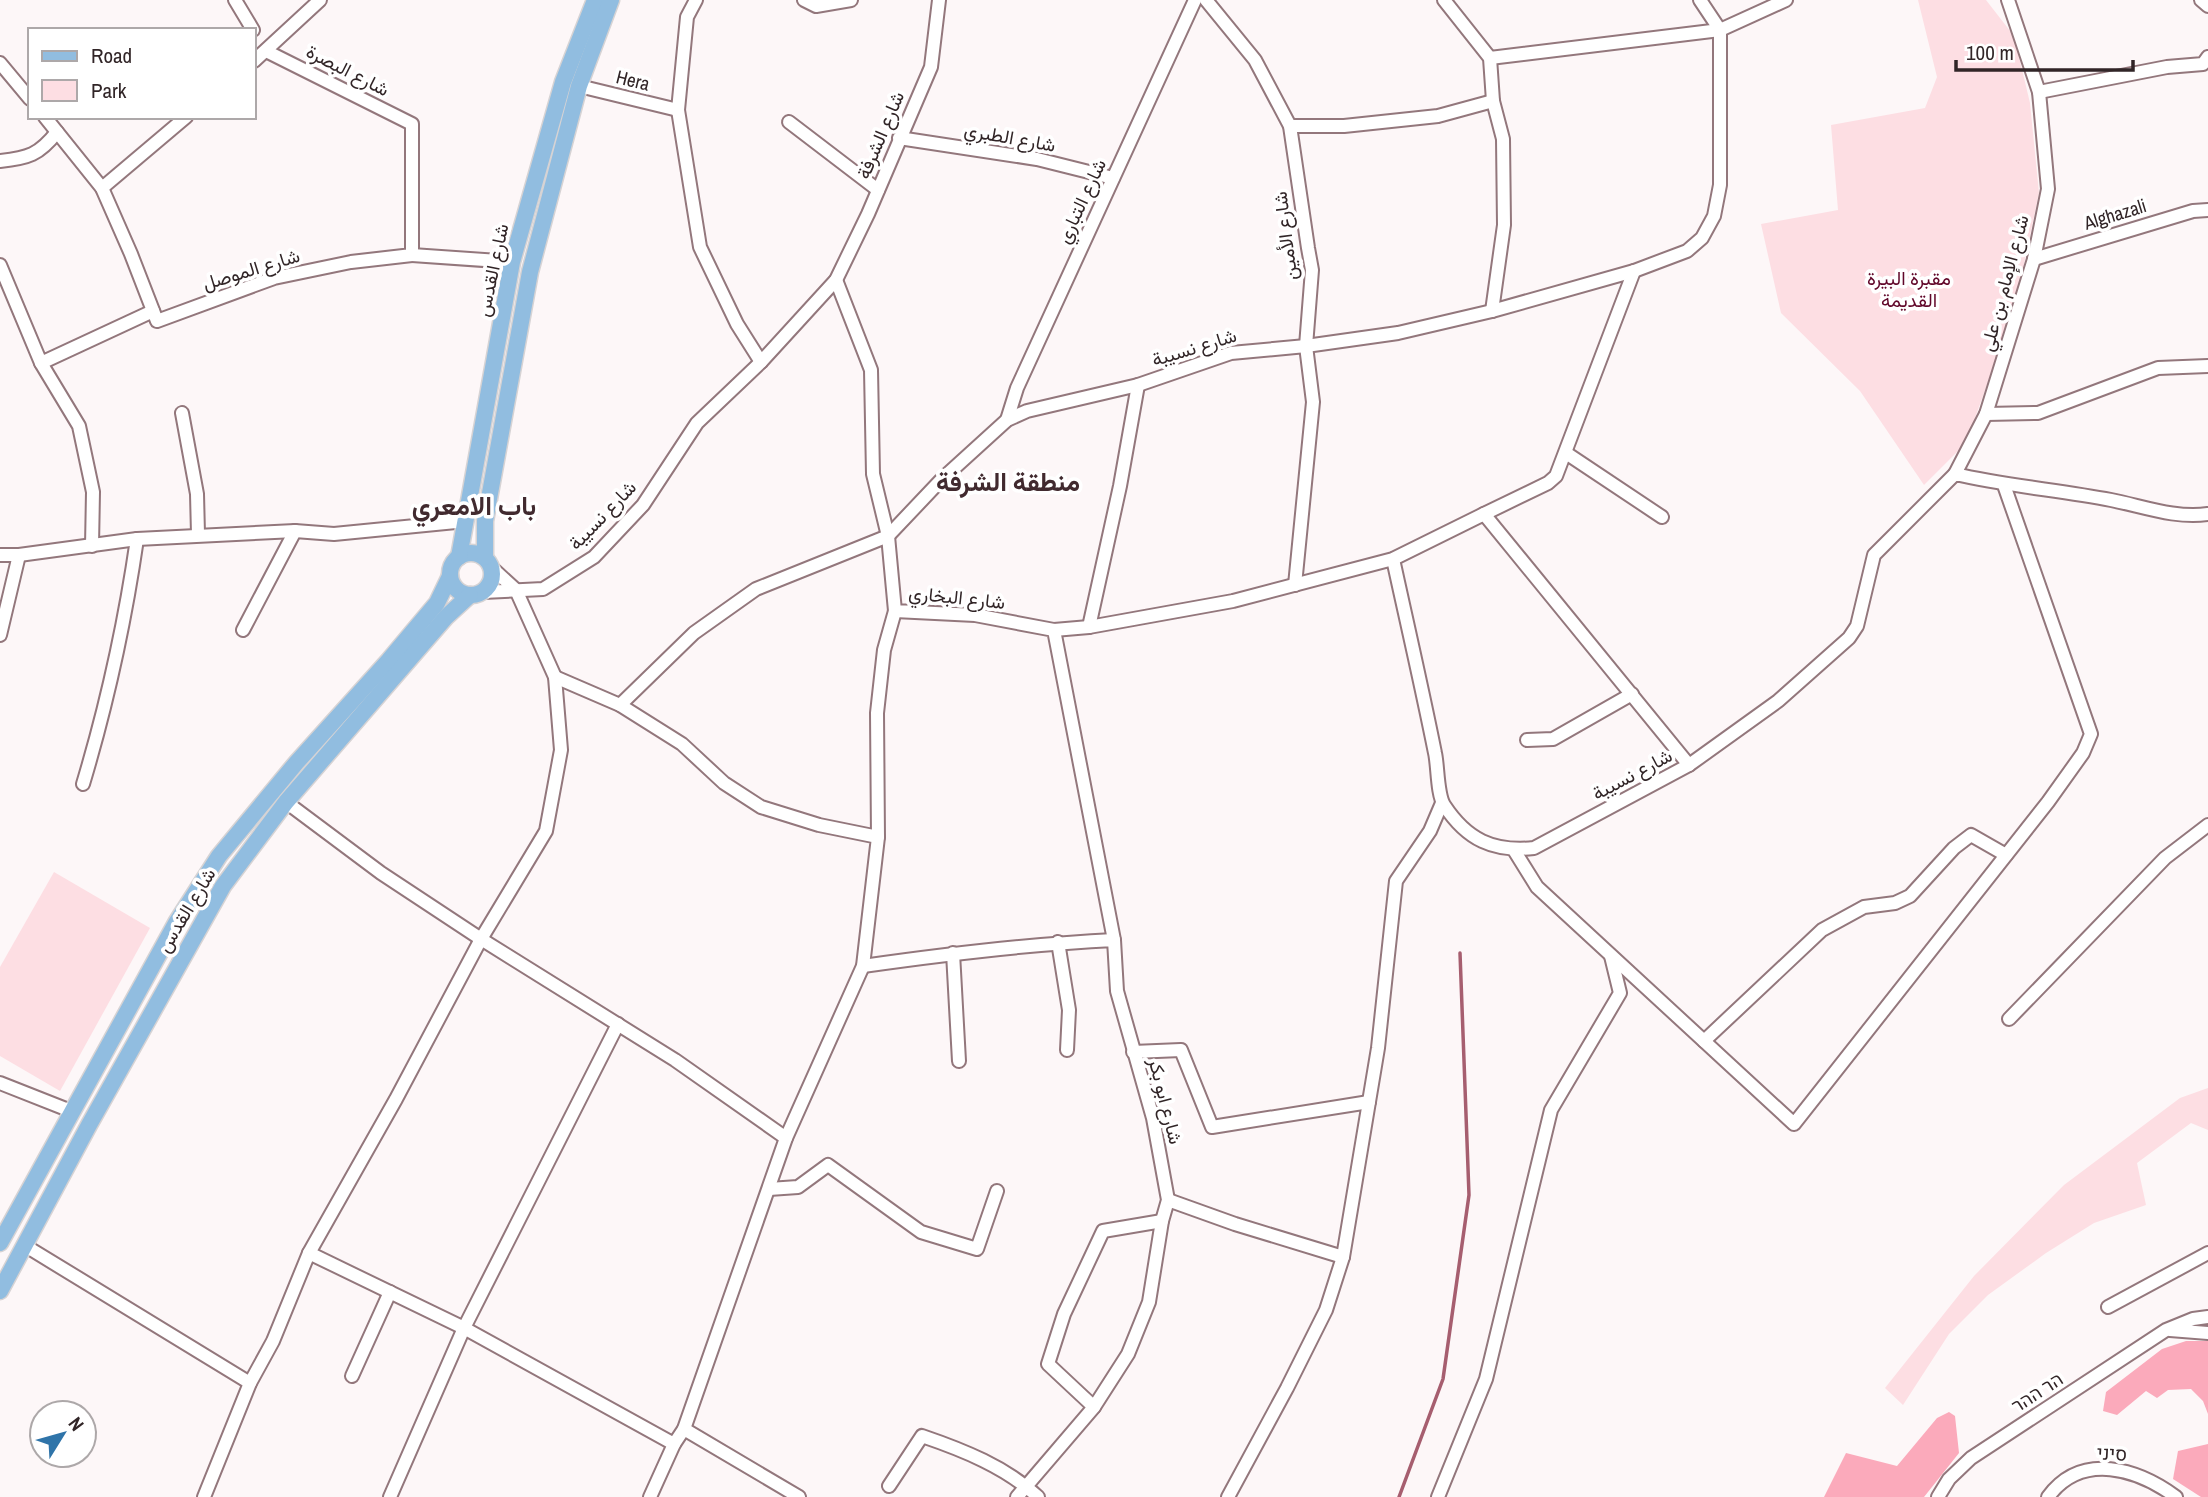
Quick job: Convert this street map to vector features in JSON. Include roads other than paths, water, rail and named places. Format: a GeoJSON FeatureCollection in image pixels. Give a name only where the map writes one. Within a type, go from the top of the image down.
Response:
{"type":"FeatureCollection","features":[{"type":"Feature","properties":{"kind":"main road","name":"شارع القدس"},"geometry":{"type":"LineString","coordinates":[[459,556],[512,262],[571,84],[595,0]]}},
{"type":"Feature","properties":{"kind":"main road","name":"شارع القدس"},"geometry":{"type":"LineString","coordinates":[[489,563],[485,521],[530,272],[571,84],[611,0]]}},
{"type":"Feature","properties":{"kind":"main road"},"geometry":{"type":"LineString","coordinates":[[472,552],[489,563],[491,582],[476,593],[457,589],[450,576],[459,556],[472,552]]}},
{"type":"Feature","properties":{"kind":"main road","name":"شارع القدس"},"geometry":{"type":"LineString","coordinates":[[0,1243],[176,923],[219,856],[297,762],[437,603],[450,576]]}},
{"type":"Feature","properties":{"kind":"main road","name":"شارع القدس"},"geometry":{"type":"LineString","coordinates":[[0,1291],[223,886],[286,802],[446,617],[476,593]]}},
{"type":"Feature","properties":{"kind":"street"},"geometry":{"type":"LineString","coordinates":[[235,0],[253,28]]}},
{"type":"Feature","properties":{"kind":"street"},"geometry":{"type":"LineString","coordinates":[[256,59],[320,0]]}},
{"type":"Feature","properties":{"kind":"street"},"geometry":{"type":"LineString","coordinates":[[696,0],[687,17],[678,110],[700,247],[737,324],[761,362]]}},
{"type":"Feature","properties":{"kind":"street"},"geometry":{"type":"LineString","coordinates":[[804,0],[816,6],[851,0]]}},
{"type":"Feature","properties":{"kind":"street","name":"شارع الشرفة"},"geometry":{"type":"LineString","coordinates":[[835,280],[932,67],[939,0]]}},
{"type":"Feature","properties":{"kind":"street","name":"شارع التباري"},"geometry":{"type":"LineString","coordinates":[[1007,420],[1017,388],[1195,0]]}},
{"type":"Feature","properties":{"kind":"street","name":"شارع الأمين"},"geometry":{"type":"LineString","coordinates":[[1206,0],[1255,60],[1290,126],[1312,270],[1306,346]]}},
{"type":"Feature","properties":{"kind":"street"},"geometry":{"type":"LineString","coordinates":[[1444,0],[1490,58],[1493,101],[1503,139],[1504,225],[1493,311]]}},
{"type":"Feature","properties":{"kind":"street"},"geometry":{"type":"LineString","coordinates":[[1634,271],[1556,476],[1548,483],[1394,559],[1295,585],[1313,402],[1306,346],[1398,333],[1493,311],[1634,271],[1687,251],[1702,238],[1714,216],[1720,185],[1720,30],[1700,0]]}},
{"type":"Feature","properties":{"kind":"street"},"geometry":{"type":"LineString","coordinates":[[1490,58],[1720,30],[1786,0]]}},
{"type":"Feature","properties":{"kind":"street","name":"شارع الإمام بن علي"},"geometry":{"type":"LineString","coordinates":[[1689,765],[1778,701],[1849,638],[1857,626],[1874,555],[1955,474],[1986,414],[2034,258],[2048,189],[2039,92],[2008,0]]}},
{"type":"Feature","properties":{"kind":"street"},"geometry":{"type":"LineString","coordinates":[[2201,0],[2208,6]]}},
{"type":"Feature","properties":{"kind":"street"},"geometry":{"type":"LineString","coordinates":[[256,34],[266,51]]}},
{"type":"Feature","properties":{"kind":"street","name":"شارع البصرة"},"geometry":{"type":"LineString","coordinates":[[266,51],[412,124],[412,256]]}},
{"type":"Feature","properties":{"kind":"street"},"geometry":{"type":"LineString","coordinates":[[2039,92],[2167,67],[2203,64],[2208,57]]}},
{"type":"Feature","properties":{"kind":"street"},"geometry":{"type":"LineString","coordinates":[[0,64],[28,97]]}},
{"type":"Feature","properties":{"kind":"street","name":"Hera"},"geometry":{"type":"LineString","coordinates":[[571,84],[678,110]]}},
{"type":"Feature","properties":{"kind":"street"},"geometry":{"type":"LineString","coordinates":[[1290,126],[1344,126],[1438,116],[1493,101]]}},
{"type":"Feature","properties":{"kind":"street"},"geometry":{"type":"LineString","coordinates":[[41,363],[153,311],[102,188],[47,119]]}},
{"type":"Feature","properties":{"kind":"street"},"geometry":{"type":"LineString","coordinates":[[102,188],[184,119]]}},
{"type":"Feature","properties":{"kind":"street"},"geometry":{"type":"LineString","coordinates":[[789,122],[878,190]]}},
{"type":"Feature","properties":{"kind":"street"},"geometry":{"type":"LineString","coordinates":[[0,161],[27,159],[47,146],[57,132]]}},
{"type":"Feature","properties":{"kind":"street","name":"شارع الطبري"},"geometry":{"type":"LineString","coordinates":[[899,138],[1037,159],[1113,178]]}},
{"type":"Feature","properties":{"kind":"street","name":"Alghazali"},"geometry":{"type":"LineString","coordinates":[[2034,258],[2193,211],[2208,210]]}},
{"type":"Feature","properties":{"kind":"street"},"geometry":{"type":"LineString","coordinates":[[412,256],[512,262]]}},
{"type":"Feature","properties":{"kind":"street","name":"شارع الموصل"},"geometry":{"type":"LineString","coordinates":[[153,311],[156,320],[274,278],[351,262],[412,256]]}},
{"type":"Feature","properties":{"kind":"street"},"geometry":{"type":"LineString","coordinates":[[0,265],[41,363],[79,426],[93,492],[92,546]]}},
{"type":"Feature","properties":{"kind":"street","name":"شارع نسيبة"},"geometry":{"type":"LineString","coordinates":[[476,593],[543,589],[594,557],[643,505],[697,423],[761,362],[835,280]]}},
{"type":"Feature","properties":{"kind":"street","name":"شارع البخاري"},"geometry":{"type":"LineString","coordinates":[[835,280],[870,370],[873,474],[888,536],[895,611],[975,615],[1054,630],[1233,601],[1295,585]]}},
{"type":"Feature","properties":{"kind":"street","name":"شارع نسيبة"},"geometry":{"type":"LineString","coordinates":[[888,536],[941,480],[1007,420],[1027,411],[1138,385],[1231,353],[1306,346]]}},
{"type":"Feature","properties":{"kind":"street"},"geometry":{"type":"LineString","coordinates":[[1986,414],[2038,413],[2158,368],[2208,366]]}},
{"type":"Feature","properties":{"kind":"street"},"geometry":{"type":"LineString","coordinates":[[1089,626],[1120,486],[1138,385]]}},
{"type":"Feature","properties":{"kind":"street"},"geometry":{"type":"LineString","coordinates":[[182,413],[197,494],[198,534]]}},
{"type":"Feature","properties":{"kind":"street"},"geometry":{"type":"LineString","coordinates":[[1566,453],[1662,517]]}},
{"type":"Feature","properties":{"kind":"street"},"geometry":{"type":"LineString","coordinates":[[1955,474],[2004,485],[2207,517]]}},
{"type":"Feature","properties":{"kind":"street"},"geometry":{"type":"LineString","coordinates":[[1442,803],[1468,834],[1490,845],[1514,850],[1537,887],[1794,1124],[2006,855],[2083,753],[2091,734],[2004,485]]}},
{"type":"Feature","properties":{"kind":"street","name":"شارع نسيبة"},"geometry":{"type":"LineString","coordinates":[[1484,514],[1689,765],[1534,848],[1514,850]]}},
{"type":"Feature","properties":{"kind":"street"},"geometry":{"type":"LineString","coordinates":[[0,555],[92,546],[136,538],[295,531],[334,534],[466,521]]}},
{"type":"Feature","properties":{"kind":"street"},"geometry":{"type":"LineString","coordinates":[[243,630],[295,531]]}},
{"type":"Feature","properties":{"kind":"street"},"geometry":{"type":"LineString","coordinates":[[620,705],[694,633],[756,589],[888,536]]}},
{"type":"Feature","properties":{"kind":"street"},"geometry":{"type":"LineString","coordinates":[[83,784],[100,728],[130,588],[136,538]]}},
{"type":"Feature","properties":{"kind":"street"},"geometry":{"type":"LineString","coordinates":[[0,635],[19,555]]}},
{"type":"Feature","properties":{"kind":"street"},"geometry":{"type":"LineString","coordinates":[[1228,1497],[1287,1388],[1325,1310],[1343,1257],[1378,1048],[1396,881],[1430,831],[1442,803],[1436,756],[1394,559]]}},
{"type":"Feature","properties":{"kind":"street"},"geometry":{"type":"LineString","coordinates":[[204,1497],[250,1383],[273,1341],[309,1253],[396,1099],[481,939],[546,831],[561,750],[555,677],[516,590],[489,563]]}},
{"type":"Feature","properties":{"kind":"street"},"geometry":{"type":"LineString","coordinates":[[650,1497],[674,1444],[684,1429],[786,1138],[863,966],[878,837],[877,713],[884,650],[895,611]]}},
{"type":"Feature","properties":{"kind":"street"},"geometry":{"type":"LineString","coordinates":[[863,966],[1058,942],[1114,940],[1054,630]]}},
{"type":"Feature","properties":{"kind":"street"},"geometry":{"type":"LineString","coordinates":[[555,677],[620,705],[682,744],[724,783],[761,807],[819,825],[878,837]]}},
{"type":"Feature","properties":{"kind":"street"},"geometry":{"type":"LineString","coordinates":[[1527,740],[1553,739],[1632,694]]}},
{"type":"Feature","properties":{"kind":"street"},"geometry":{"type":"LineString","coordinates":[[286,802],[381,873],[675,1060],[786,1138]]}},
{"type":"Feature","properties":{"kind":"street"},"geometry":{"type":"LineString","coordinates":[[2008,1019],[2165,858],[2208,825]]}},
{"type":"Feature","properties":{"kind":"street"},"geometry":{"type":"LineString","coordinates":[[1704,1041],[1822,930],[1864,907],[1895,903],[1910,896],[1954,848],[1971,835],[2006,855]]}},
{"type":"Feature","properties":{"kind":"street","name":"شارع ابو بكر"},"geometry":{"type":"LineString","coordinates":[[1017,1497],[1094,1406],[1128,1354],[1149,1302],[1168,1200],[1153,1118],[1117,991],[1114,940]]}},
{"type":"Feature","properties":{"kind":"street"},"geometry":{"type":"LineString","coordinates":[[1058,942],[1069,1010],[1067,1050]]}},
{"type":"Feature","properties":{"kind":"street"},"geometry":{"type":"LineString","coordinates":[[953,953],[959,1061]]}},
{"type":"Feature","properties":{"kind":"street"},"geometry":{"type":"LineString","coordinates":[[1438,1497],[1486,1379],[1551,1110],[1620,993],[1611,956]]}},
{"type":"Feature","properties":{"kind":"street"},"geometry":{"type":"LineString","coordinates":[[390,1497],[464,1328],[618,1024]]}},
{"type":"Feature","properties":{"kind":"street"},"geometry":{"type":"LineString","coordinates":[[1133,1052],[1181,1050],[1212,1127],[1369,1102]]}},
{"type":"Feature","properties":{"kind":"street"},"geometry":{"type":"LineString","coordinates":[[0,1083],[71,1111]]}},
{"type":"Feature","properties":{"kind":"street"},"geometry":{"type":"LineString","coordinates":[[769,1189],[798,1187],[828,1165],[921,1232],[977,1249],[997,1191]]}},
{"type":"Feature","properties":{"kind":"street"},"geometry":{"type":"LineString","coordinates":[[1168,1200],[1343,1257]]}},
{"type":"Feature","properties":{"kind":"street"},"geometry":{"type":"LineString","coordinates":[[1094,1406],[1048,1364],[1064,1314],[1103,1231],[1162,1221]]}},
{"type":"Feature","properties":{"kind":"street"},"geometry":{"type":"LineString","coordinates":[[24,1245],[250,1383]]}},
{"type":"Feature","properties":{"kind":"street"},"geometry":{"type":"LineString","coordinates":[[309,1253],[464,1328],[674,1444]]}},
{"type":"Feature","properties":{"kind":"street"},"geometry":{"type":"LineString","coordinates":[[2108,1307],[2208,1253]]}},
{"type":"Feature","properties":{"kind":"street"},"geometry":{"type":"LineString","coordinates":[[352,1376],[390,1292]]}},
{"type":"Feature","properties":{"kind":"street","name":"הר ההר"},"geometry":{"type":"LineString","coordinates":[[1938,1497],[1949,1479],[1971,1458],[2166,1330],[2193,1319],[2208,1317]]}},
{"type":"Feature","properties":{"kind":"street"},"geometry":{"type":"LineString","coordinates":[[2166,1330],[2208,1333]]}},
{"type":"Feature","properties":{"kind":"street"},"geometry":{"type":"LineString","coordinates":[[684,1429],[799,1497]]}},
{"type":"Feature","properties":{"kind":"street"},"geometry":{"type":"LineString","coordinates":[[889,1486],[922,1436],[965,1450],[1026,1485],[1038,1497]]}},
{"type":"Feature","properties":{"kind":"street","name":"סיני"},"geometry":{"type":"LineString","coordinates":[[2048,1497],[2063,1482],[2078,1473],[2101,1468],[2134,1473],[2164,1487],[2176,1497]]}},
{"type":"Feature","properties":{"kind":"waterway"},"geometry":{"type":"LineString","coordinates":[[1399,1497],[1443,1379],[1469,1195],[1460,953]]}},
{"type":"Feature","properties":{"kind":"district","name":"منطقة الشرفة"},"geometry":{"type":"Point","coordinates":[1008,481]}},
{"type":"Feature","properties":{"kind":"district","name":"باب الامعري"},"geometry":{"type":"Point","coordinates":[474,505]}},
{"type":"Feature","properties":{"kind":"park label","name":"مقبرة البيرة القديمة"},"geometry":{"type":"Point","coordinates":[1909,289]}}]}
